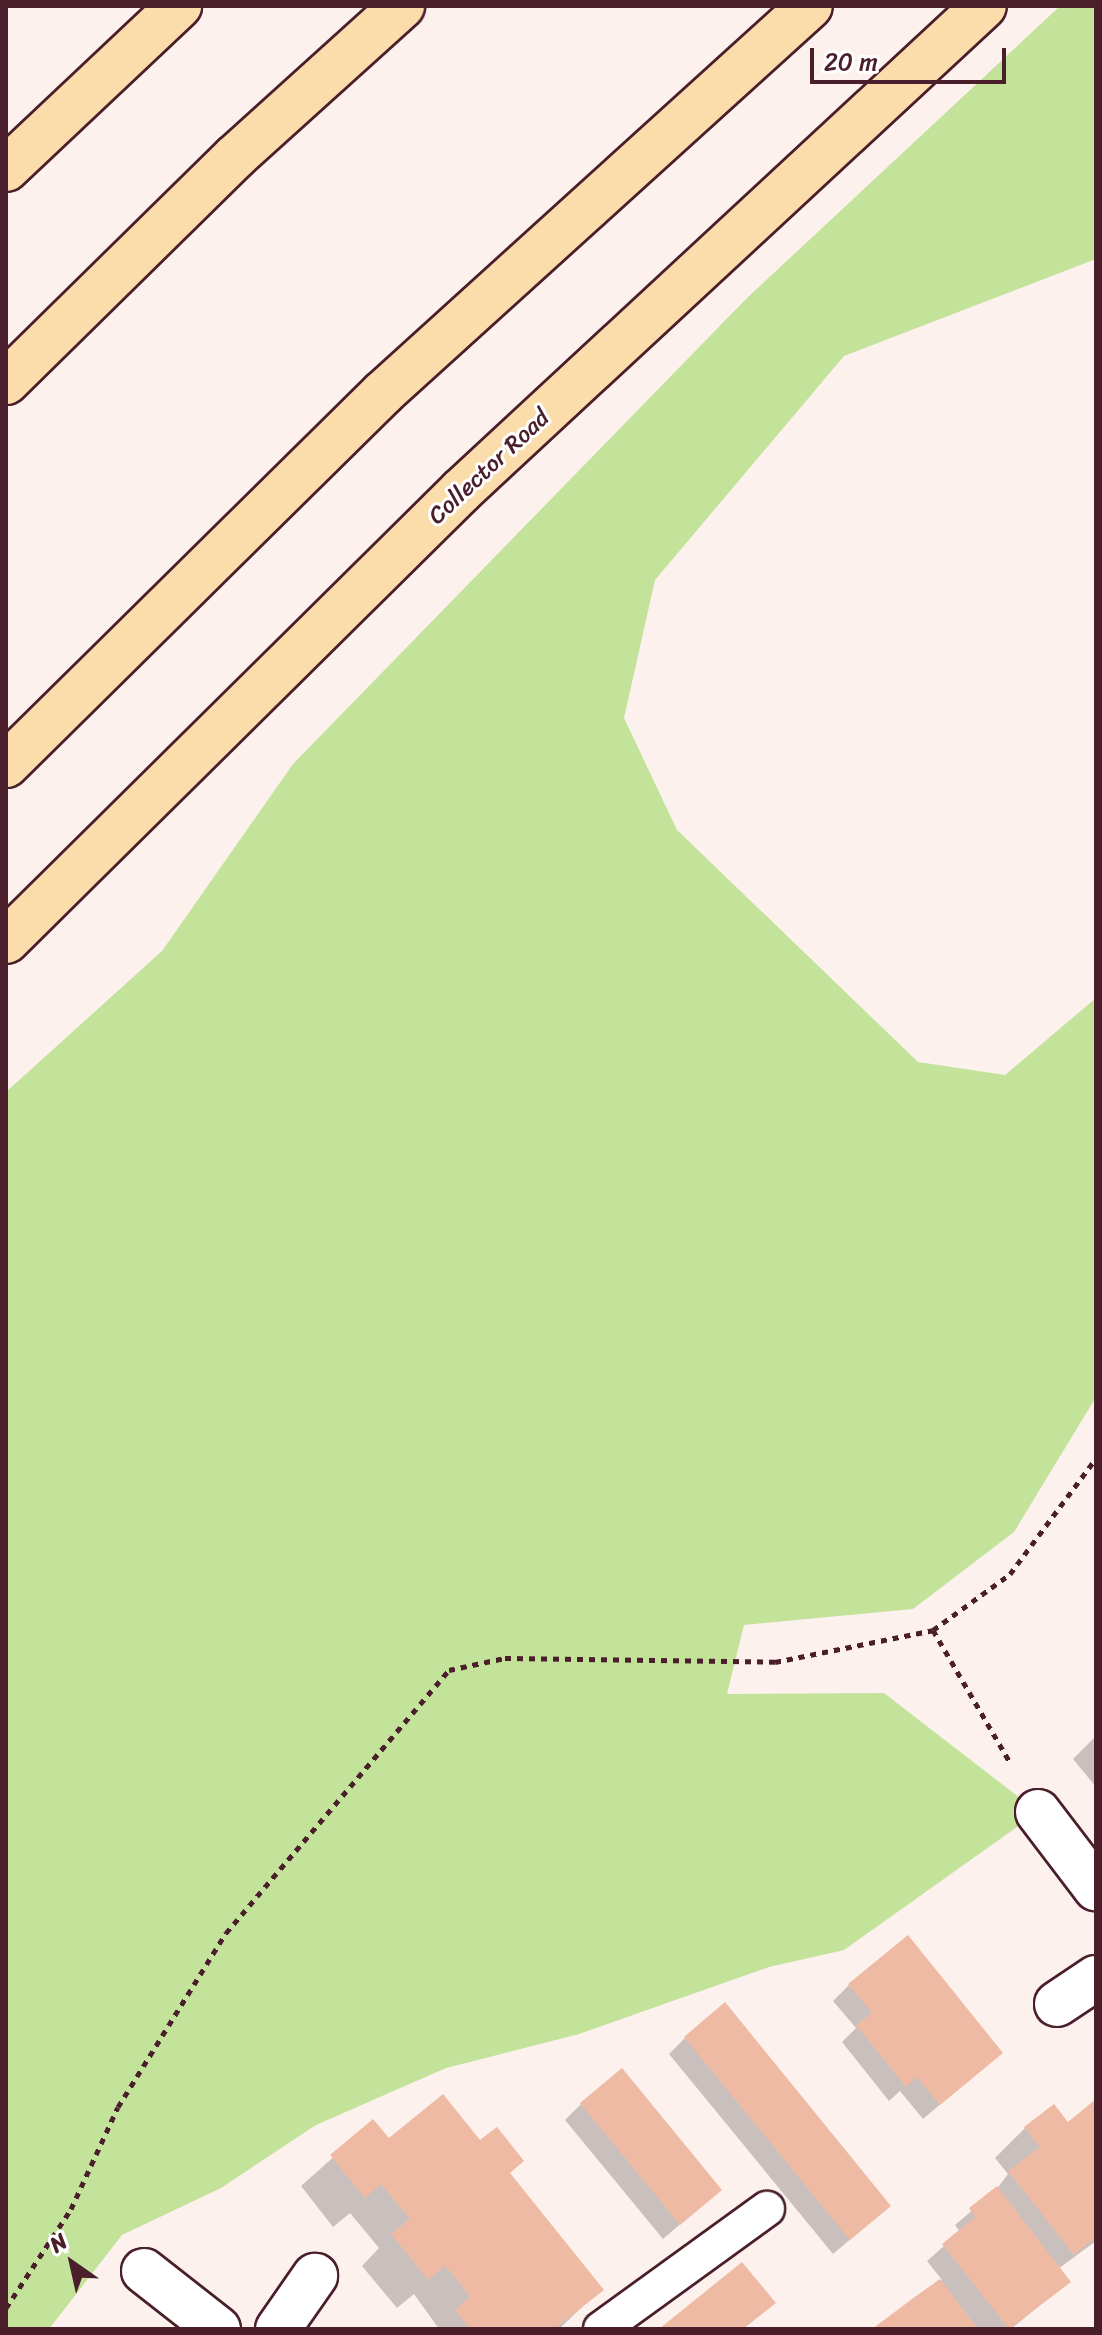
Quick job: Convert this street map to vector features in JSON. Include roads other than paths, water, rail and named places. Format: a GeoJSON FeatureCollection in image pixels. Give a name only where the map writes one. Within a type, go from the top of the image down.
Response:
{"type":"FeatureCollection","features":[{"type":"Feature","properties":{"kind":"highway"},"geometry":{"type":"LineString","coordinates":[[6,169],[179,6]]}},
{"type":"Feature","properties":{"kind":"highway"},"geometry":{"type":"LineString","coordinates":[[6,382],[236,156],[402,6]]}},
{"type":"Feature","properties":{"kind":"highway"},"geometry":{"type":"LineString","coordinates":[[6,765],[383,393],[810,6]]}},
{"type":"Feature","properties":{"kind":"highway","name":"Collector Road"},"geometry":{"type":"LineString","coordinates":[[6,941],[461,491],[984,6]]}},
{"type":"Feature","properties":{"kind":"street"},"geometry":{"type":"LineString","coordinates":[[1038,1812],[1096,1888]]}},
{"type":"Feature","properties":{"kind":"street"},"geometry":{"type":"LineString","coordinates":[[1057,2004],[1096,1978]]}},
{"type":"Feature","properties":{"kind":"street"},"geometry":{"type":"LineString","coordinates":[[144,2271],[218,2329]]}},
{"type":"Feature","properties":{"kind":"street"},"geometry":{"type":"LineString","coordinates":[[278,2329],[315,2276]]}},
{"type":"Feature","properties":{"kind":"lane"},"geometry":{"type":"LineString","coordinates":[[601,2329],[767,2209]]}}]}
